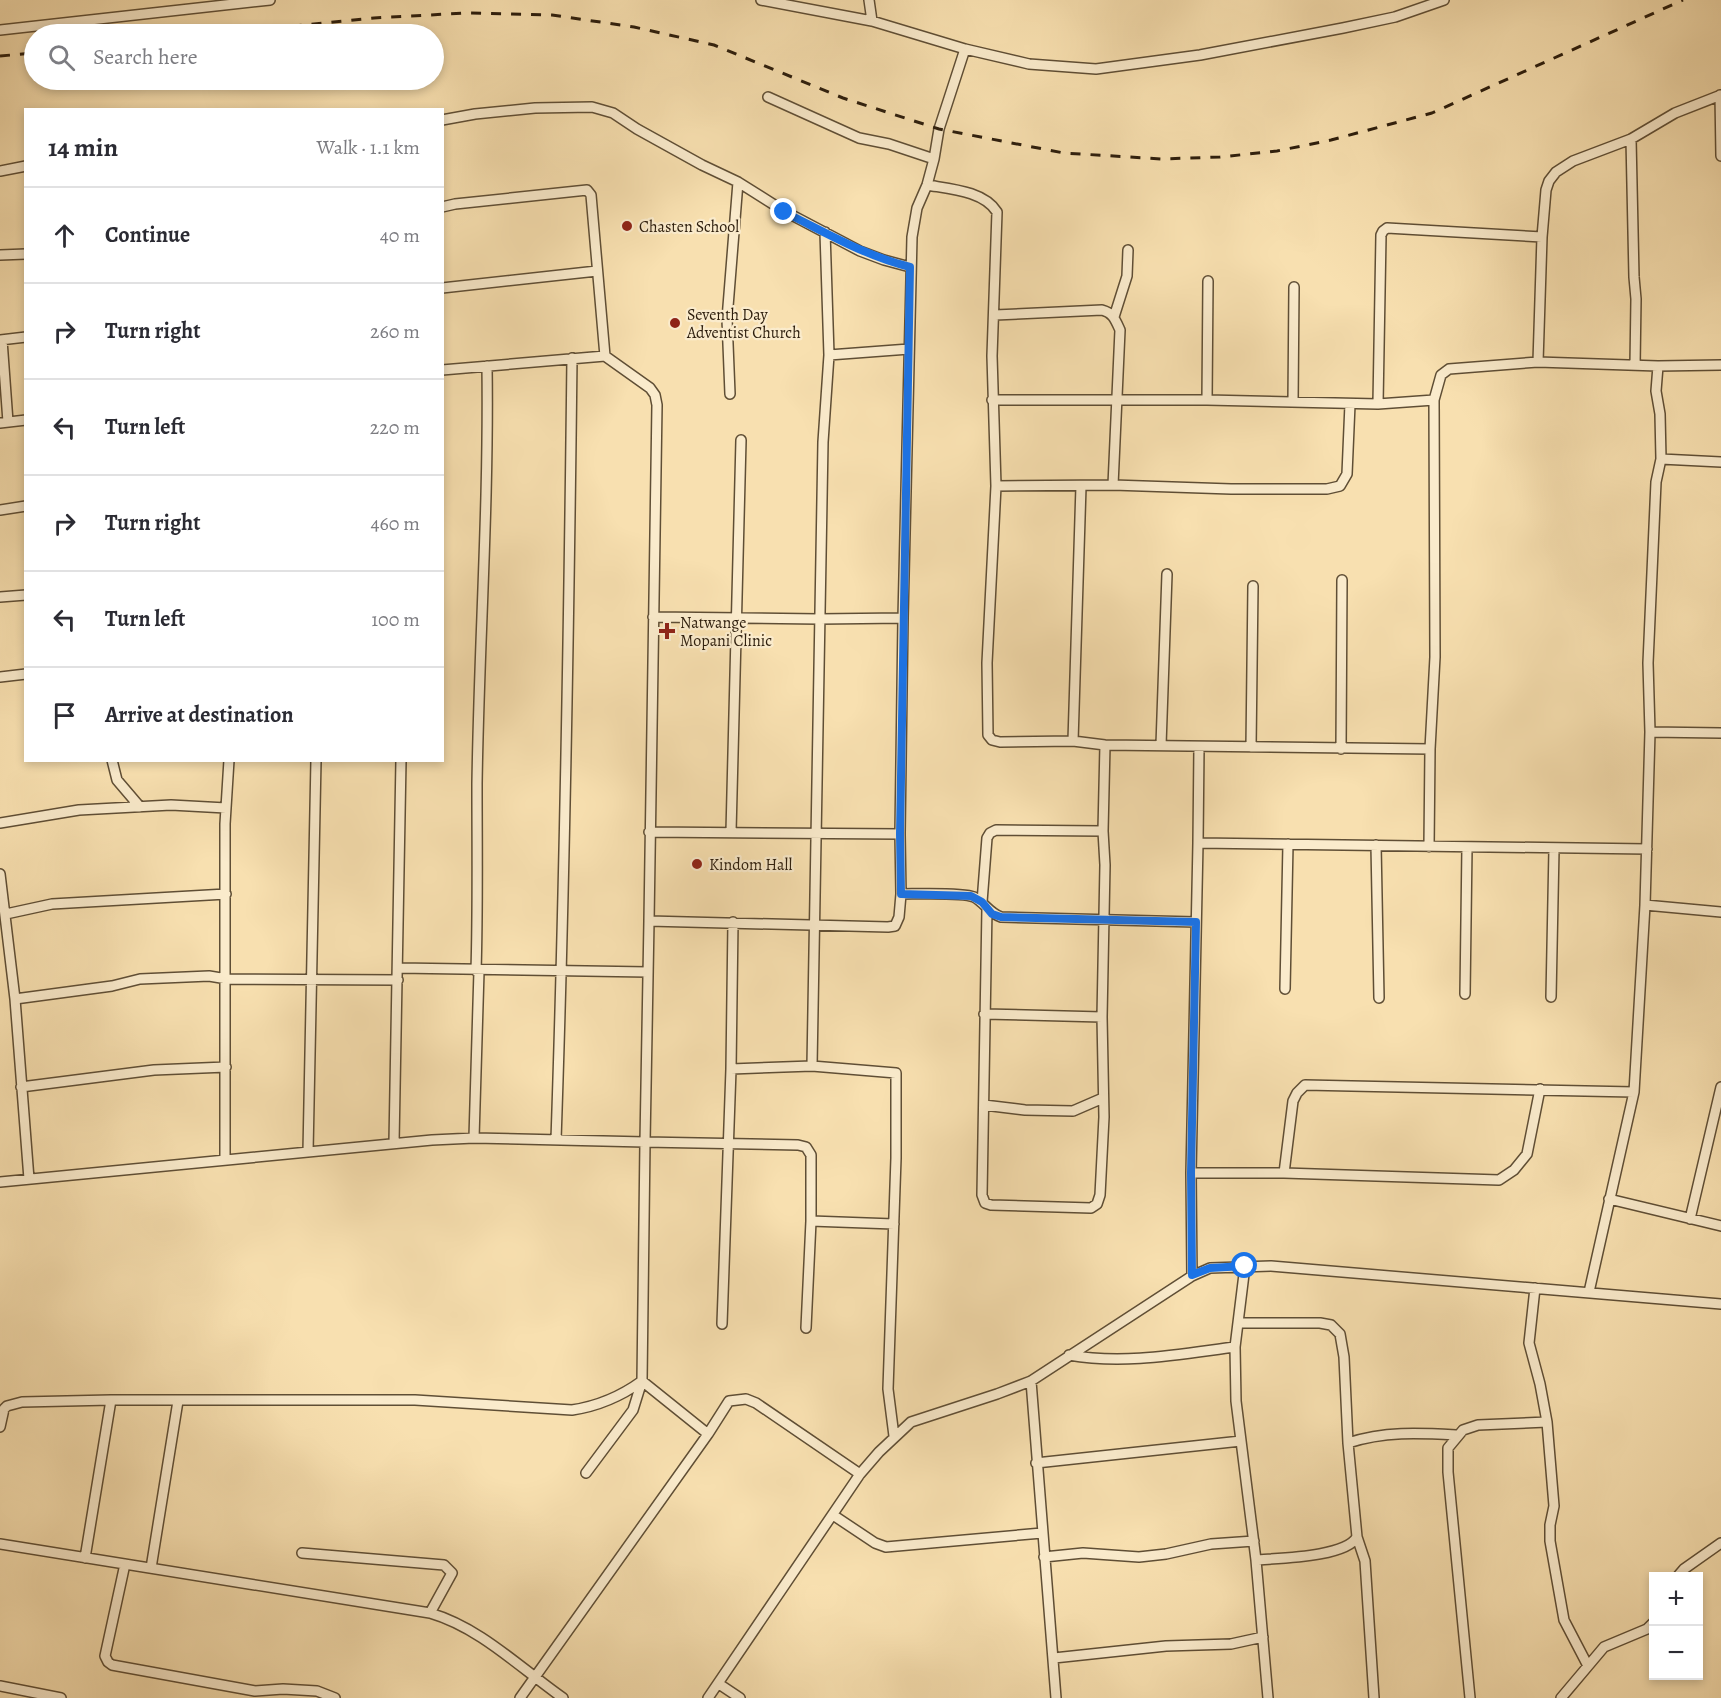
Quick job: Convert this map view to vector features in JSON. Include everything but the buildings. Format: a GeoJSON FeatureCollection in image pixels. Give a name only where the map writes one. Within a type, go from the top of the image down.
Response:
{"type":"FeatureCollection","features":[{"type":"Feature","properties":{"kind":"street"},"geometry":{"type":"LineString","coordinates":[[54,24],[270,0]]}},
{"type":"Feature","properties":{"kind":"street"},"geometry":{"type":"LineString","coordinates":[[761,0],[872,21],[965,49],[1029,64],[1096,69],[1200,55],[1343,28],[1395,16],[1444,0]]}},
{"type":"Feature","properties":{"kind":"street"},"geometry":{"type":"LineString","coordinates":[[869,0],[872,21]]}},
{"type":"Feature","properties":{"kind":"street"},"geometry":{"type":"LineString","coordinates":[[0,30],[24,27]]}},
{"type":"Feature","properties":{"kind":"street"},"geometry":{"type":"LineString","coordinates":[[649,921],[888,927],[895,926],[899,917],[912,237],[917,208],[927,185],[934,159],[939,129],[965,49]]}},
{"type":"Feature","properties":{"kind":"street"},"geometry":{"type":"LineString","coordinates":[[1538,362],[1542,237],[1546,190],[1556,172],[1573,161],[1631,139],[1675,113],[1721,95],[1721,156]]}},
{"type":"Feature","properties":{"kind":"street"},"geometry":{"type":"LineString","coordinates":[[768,97],[859,138],[889,144],[934,159]]}},
{"type":"Feature","properties":{"kind":"street"},"geometry":{"type":"LineString","coordinates":[[444,120],[535,108],[592,107],[613,113],[693,160],[738,182],[784,212],[860,251],[910,267]]}},
{"type":"Feature","properties":{"kind":"street"},"geometry":{"type":"LineString","coordinates":[[1631,139],[1636,299],[1635,365]]}},
{"type":"Feature","properties":{"kind":"street"},"geometry":{"type":"LineString","coordinates":[[0,171],[24,166]]}},
{"type":"Feature","properties":{"kind":"street"},"geometry":{"type":"LineString","coordinates":[[730,394],[727,319],[738,182]]}},
{"type":"Feature","properties":{"kind":"street"},"geometry":{"type":"LineString","coordinates":[[927,185],[979,197],[993,205],[997,213],[992,400],[996,486],[987,642],[988,735],[992,740],[1199,747],[1430,749]]}},
{"type":"Feature","properties":{"kind":"street"},"geometry":{"type":"LineString","coordinates":[[444,207],[587,189],[591,195],[605,356]]}},
{"type":"Feature","properties":{"kind":"street"},"geometry":{"type":"LineString","coordinates":[[1378,404],[1381,235],[1383,231],[1387,228],[1542,237]]}},
{"type":"Feature","properties":{"kind":"street"},"geometry":{"type":"LineString","coordinates":[[813,1066],[823,442],[829,355],[825,232]]}},
{"type":"Feature","properties":{"kind":"street"},"geometry":{"type":"LineString","coordinates":[[1114,317],[1127,276],[1128,250]]}},
{"type":"Feature","properties":{"kind":"street"},"geometry":{"type":"LineString","coordinates":[[0,255],[24,254]]}},
{"type":"Feature","properties":{"kind":"street"},"geometry":{"type":"LineString","coordinates":[[444,288],[597,271]]}},
{"type":"Feature","properties":{"kind":"street"},"geometry":{"type":"LineString","coordinates":[[1207,400],[1208,281]]}},
{"type":"Feature","properties":{"kind":"street"},"geometry":{"type":"LineString","coordinates":[[1293,402],[1294,287]]}},
{"type":"Feature","properties":{"kind":"street"},"geometry":{"type":"LineString","coordinates":[[995,315],[1102,310],[1110,312],[1114,317],[1120,330],[1113,485]]}},
{"type":"Feature","properties":{"kind":"street"},"geometry":{"type":"LineString","coordinates":[[24,337],[1,340],[4,423],[24,420]]}},
{"type":"Feature","properties":{"kind":"street"},"geometry":{"type":"LineString","coordinates":[[829,355],[909,349]]}},
{"type":"Feature","properties":{"kind":"street"},"geometry":{"type":"LineString","coordinates":[[444,370],[605,356],[650,388],[655,394],[657,405],[642,1381],[633,1410],[586,1473]]}},
{"type":"Feature","properties":{"kind":"street"},"geometry":{"type":"LineString","coordinates":[[556,1140],[570,605],[572,358]]}},
{"type":"Feature","properties":{"kind":"street"},"geometry":{"type":"LineString","coordinates":[[1429,847],[1430,749],[1435,657],[1434,400],[1441,375],[1449,369],[1538,362],[1658,366],[1721,365]]}},
{"type":"Feature","properties":{"kind":"street"},"geometry":{"type":"LineString","coordinates":[[474,1138],[478,894],[477,785],[488,366]]}},
{"type":"Feature","properties":{"kind":"street"},"geometry":{"type":"LineString","coordinates":[[1589,1292],[1634,1092],[1647,849],[1650,732],[1648,663],[1656,482],[1661,459],[1660,414],[1656,391],[1658,366]]}},
{"type":"Feature","properties":{"kind":"street"},"geometry":{"type":"LineString","coordinates":[[992,400],[1207,400],[1350,404],[1434,400]]}},
{"type":"Feature","properties":{"kind":"street"},"geometry":{"type":"LineString","coordinates":[[996,486],[1113,485],[1327,489],[1340,486],[1347,474],[1350,404]]}},
{"type":"Feature","properties":{"kind":"street"},"geometry":{"type":"LineString","coordinates":[[731,832],[741,441]]}},
{"type":"Feature","properties":{"kind":"street"},"geometry":{"type":"LineString","coordinates":[[1661,459],[1721,462]]}},
{"type":"Feature","properties":{"kind":"street"},"geometry":{"type":"LineString","coordinates":[[1073,741],[1081,486]]}},
{"type":"Feature","properties":{"kind":"street"},"geometry":{"type":"LineString","coordinates":[[0,510],[24,506]]}},
{"type":"Feature","properties":{"kind":"street"},"geometry":{"type":"LineString","coordinates":[[1161,745],[1167,574]]}},
{"type":"Feature","properties":{"kind":"street"},"geometry":{"type":"LineString","coordinates":[[1341,749],[1342,580]]}},
{"type":"Feature","properties":{"kind":"street"},"geometry":{"type":"LineString","coordinates":[[1251,747],[1253,586]]}},
{"type":"Feature","properties":{"kind":"street"},"geometry":{"type":"LineString","coordinates":[[0,597],[24,595]]}},
{"type":"Feature","properties":{"kind":"street"},"geometry":{"type":"LineString","coordinates":[[653,617],[819,620],[903,618]]}},
{"type":"Feature","properties":{"kind":"street"},"geometry":{"type":"LineString","coordinates":[[0,676],[24,674]]}},
{"type":"Feature","properties":{"kind":"street"},"geometry":{"type":"LineString","coordinates":[[1650,732],[1721,733]]}},
{"type":"Feature","properties":{"kind":"street"},"geometry":{"type":"LineString","coordinates":[[1103,831],[996,830],[987,838],[984,905],[982,1195],[985,1203],[991,1205],[1091,1208],[1097,1204],[1100,1195],[1103,1098],[1105,745]]}},
{"type":"Feature","properties":{"kind":"street"},"geometry":{"type":"LineString","coordinates":[[1192,1275],[1191,1173],[1199,747]]}},
{"type":"Feature","properties":{"kind":"street"},"geometry":{"type":"LineString","coordinates":[[112,762],[117,780],[140,807]]}},
{"type":"Feature","properties":{"kind":"street"},"geometry":{"type":"LineString","coordinates":[[225,1158],[228,762]]}},
{"type":"Feature","properties":{"kind":"street"},"geometry":{"type":"LineString","coordinates":[[308,1152],[316,762]]}},
{"type":"Feature","properties":{"kind":"street"},"geometry":{"type":"LineString","coordinates":[[394,1143],[401,762]]}},
{"type":"Feature","properties":{"kind":"street"},"geometry":{"type":"LineString","coordinates":[[0,823],[79,810],[171,806],[226,808]]}},
{"type":"Feature","properties":{"kind":"street"},"geometry":{"type":"LineString","coordinates":[[649,832],[900,834]]}},
{"type":"Feature","properties":{"kind":"street"},"geometry":{"type":"LineString","coordinates":[[1198,843],[1647,849]]}},
{"type":"Feature","properties":{"kind":"street"},"geometry":{"type":"LineString","coordinates":[[1285,988],[1288,844]]}},
{"type":"Feature","properties":{"kind":"street"},"geometry":{"type":"LineString","coordinates":[[1376,845],[1379,998]]}},
{"type":"Feature","properties":{"kind":"street"},"geometry":{"type":"LineString","coordinates":[[1465,994],[1467,848]]}},
{"type":"Feature","properties":{"kind":"street"},"geometry":{"type":"LineString","coordinates":[[1551,997],[1554,849]]}},
{"type":"Feature","properties":{"kind":"street"},"geometry":{"type":"LineString","coordinates":[[0,874],[15,999],[29,1179]]}},
{"type":"Feature","properties":{"kind":"street"},"geometry":{"type":"LineString","coordinates":[[6,914],[71,902],[226,894]]}},
{"type":"Feature","properties":{"kind":"street"},"geometry":{"type":"LineString","coordinates":[[901,894],[971,896],[992,914],[1001,917],[1196,922]]}},
{"type":"Feature","properties":{"kind":"street"},"geometry":{"type":"LineString","coordinates":[[1645,905],[1721,912]]}},
{"type":"Feature","properties":{"kind":"street"},"geometry":{"type":"LineString","coordinates":[[722,1324],[731,1069],[733,922]]}},
{"type":"Feature","properties":{"kind":"street"},"geometry":{"type":"LineString","coordinates":[[399,968],[648,972]]}},
{"type":"Feature","properties":{"kind":"street"},"geometry":{"type":"LineString","coordinates":[[15,999],[149,978],[209,976],[227,979],[398,980]]}},
{"type":"Feature","properties":{"kind":"street"},"geometry":{"type":"LineString","coordinates":[[984,1014],[1102,1017]]}},
{"type":"Feature","properties":{"kind":"street"},"geometry":{"type":"LineString","coordinates":[[731,1069],[813,1066],[896,1073],[894,1224],[888,1389],[894,1436]]}},
{"type":"Feature","properties":{"kind":"street"},"geometry":{"type":"LineString","coordinates":[[21,1087],[154,1071],[226,1067]]}},
{"type":"Feature","properties":{"kind":"street"},"geometry":{"type":"LineString","coordinates":[[1284,1173],[1293,1101],[1305,1085],[1634,1092]]}},
{"type":"Feature","properties":{"kind":"street"},"geometry":{"type":"LineString","coordinates":[[1690,1219],[1721,1087]]}},
{"type":"Feature","properties":{"kind":"street"},"geometry":{"type":"LineString","coordinates":[[1191,1173],[1284,1173],[1499,1180],[1514,1170],[1527,1154],[1540,1089]]}},
{"type":"Feature","properties":{"kind":"street"},"geometry":{"type":"LineString","coordinates":[[984,1105],[1025,1110],[1072,1111],[1103,1098]]}},
{"type":"Feature","properties":{"kind":"street"},"geometry":{"type":"LineString","coordinates":[[0,1182],[225,1158],[474,1138],[798,1145],[806,1147],[811,1155],[811,1221],[806,1328]]}},
{"type":"Feature","properties":{"kind":"street"},"geometry":{"type":"LineString","coordinates":[[1609,1199],[1721,1226]]}},
{"type":"Feature","properties":{"kind":"street"},"geometry":{"type":"LineString","coordinates":[[811,1221],[894,1224]]}},
{"type":"Feature","properties":{"kind":"street"},"geometry":{"type":"LineString","coordinates":[[1245,1266],[1235,1347],[1236,1401],[1254,1541],[1268,1698]]}},
{"type":"Feature","properties":{"kind":"street"},"geometry":{"type":"LineString","coordinates":[[708,1698],[860,1474],[894,1436],[911,1422],[997,1395],[1031,1381],[1192,1275],[1210,1268],[1271,1266],[1721,1304]]}},
{"type":"Feature","properties":{"kind":"street"},"geometry":{"type":"LineString","coordinates":[[1535,1288],[1529,1343],[1547,1422],[1554,1506],[1550,1540],[1564,1620],[1588,1666]]}},
{"type":"Feature","properties":{"kind":"street"},"geometry":{"type":"LineString","coordinates":[[1238,1323],[1320,1323],[1331,1325],[1340,1334],[1344,1357],[1348,1443],[1357,1537],[1365,1561],[1374,1698]]}},
{"type":"Feature","properties":{"kind":"street"},"geometry":{"type":"LineString","coordinates":[[1069,1355],[1088,1359],[1151,1358],[1235,1347]]}},
{"type":"Feature","properties":{"kind":"street"},"geometry":{"type":"LineString","coordinates":[[0,1427],[4,1409],[11,1404],[22,1402],[425,1400],[572,1410],[591,1407],[623,1395],[642,1381]]}},
{"type":"Feature","properties":{"kind":"street"},"geometry":{"type":"LineString","coordinates":[[642,1381],[708,1434]]}},
{"type":"Feature","properties":{"kind":"street"},"geometry":{"type":"LineString","coordinates":[[1031,1381],[1056,1698]]}},
{"type":"Feature","properties":{"kind":"street"},"geometry":{"type":"LineString","coordinates":[[520,1698],[708,1434],[729,1401],[746,1399],[756,1403],[860,1474]]}},
{"type":"Feature","properties":{"kind":"street"},"geometry":{"type":"LineString","coordinates":[[85,1558],[111,1400]]}},
{"type":"Feature","properties":{"kind":"street"},"geometry":{"type":"LineString","coordinates":[[151,1568],[178,1401]]}},
{"type":"Feature","properties":{"kind":"street"},"geometry":{"type":"LineString","coordinates":[[1470,1698],[1448,1472],[1449,1448],[1463,1430],[1478,1425],[1547,1422]]}},
{"type":"Feature","properties":{"kind":"street"},"geometry":{"type":"LineString","coordinates":[[1348,1443],[1399,1432],[1458,1435]]}},
{"type":"Feature","properties":{"kind":"street"},"geometry":{"type":"LineString","coordinates":[[1036,1463],[1241,1441]]}},
{"type":"Feature","properties":{"kind":"street"},"geometry":{"type":"LineString","coordinates":[[832,1515],[874,1543],[886,1547],[1042,1533]]}},
{"type":"Feature","properties":{"kind":"street"},"geometry":{"type":"LineString","coordinates":[[1256,1560],[1287,1558],[1344,1548],[1354,1544],[1357,1537]]}},
{"type":"Feature","properties":{"kind":"street"},"geometry":{"type":"LineString","coordinates":[[1044,1557],[1083,1553],[1139,1557],[1166,1554],[1211,1544],[1254,1541]]}},
{"type":"Feature","properties":{"kind":"street"},"geometry":{"type":"LineString","coordinates":[[1681,1572],[1721,1543]]}},
{"type":"Feature","properties":{"kind":"street"},"geometry":{"type":"LineString","coordinates":[[0,1544],[430,1613],[463,1625],[563,1698]]}},
{"type":"Feature","properties":{"kind":"street"},"geometry":{"type":"LineString","coordinates":[[302,1553],[444,1565],[452,1573],[430,1613]]}},
{"type":"Feature","properties":{"kind":"street"},"geometry":{"type":"LineString","coordinates":[[125,1564],[105,1656],[112,1665],[255,1691],[283,1689],[317,1691],[335,1698]]}},
{"type":"Feature","properties":{"kind":"street"},"geometry":{"type":"LineString","coordinates":[[1561,1698],[1604,1647],[1650,1626]]}},
{"type":"Feature","properties":{"kind":"street"},"geometry":{"type":"LineString","coordinates":[[1054,1658],[1156,1647],[1231,1644],[1263,1637]]}},
{"type":"Feature","properties":{"kind":"street"},"geometry":{"type":"LineString","coordinates":[[719,1684],[740,1698]]}},
{"type":"Feature","properties":{"kind":"street"},"geometry":{"type":"LineString","coordinates":[[0,1686],[61,1698]]}},
{"type":"Feature","properties":{"kind":"railway"},"geometry":{"type":"LineString","coordinates":[[313,24],[466,13],[552,15],[634,27],[714,45],[843,98],[939,129],[1064,153],[1162,159],[1220,157],[1277,151],[1331,140],[1432,113],[1683,0]]}},
{"type":"Feature","properties":{"kind":"railway"},"geometry":{"type":"LineString","coordinates":[[0,56],[24,54]]}},
{"type":"Feature","properties":{"kind":"place","name":"Chasten School"},"geometry":{"type":"Point","coordinates":[627,226]}},
{"type":"Feature","properties":{"kind":"place","name":"Seventh Day Adventist Church"},"geometry":{"type":"Point","coordinates":[675,323]}},
{"type":"Feature","properties":{"kind":"place","name":"Natwange Mopani Clinic"},"geometry":{"type":"Point","coordinates":[667,631]}},
{"type":"Feature","properties":{"kind":"place","name":"Kindom Hall"},"geometry":{"type":"Point","coordinates":[697,864]}},
{"type":"Feature","properties":{"kind":"route"},"geometry":{"type":"LineString","coordinates":[[784,212],[860,251],[910,267],[903,618],[901,894],[971,896],[982,902],[992,914],[1001,917],[1196,922],[1191,1173],[1192,1275],[1210,1268],[1245,1266]]}}]}
